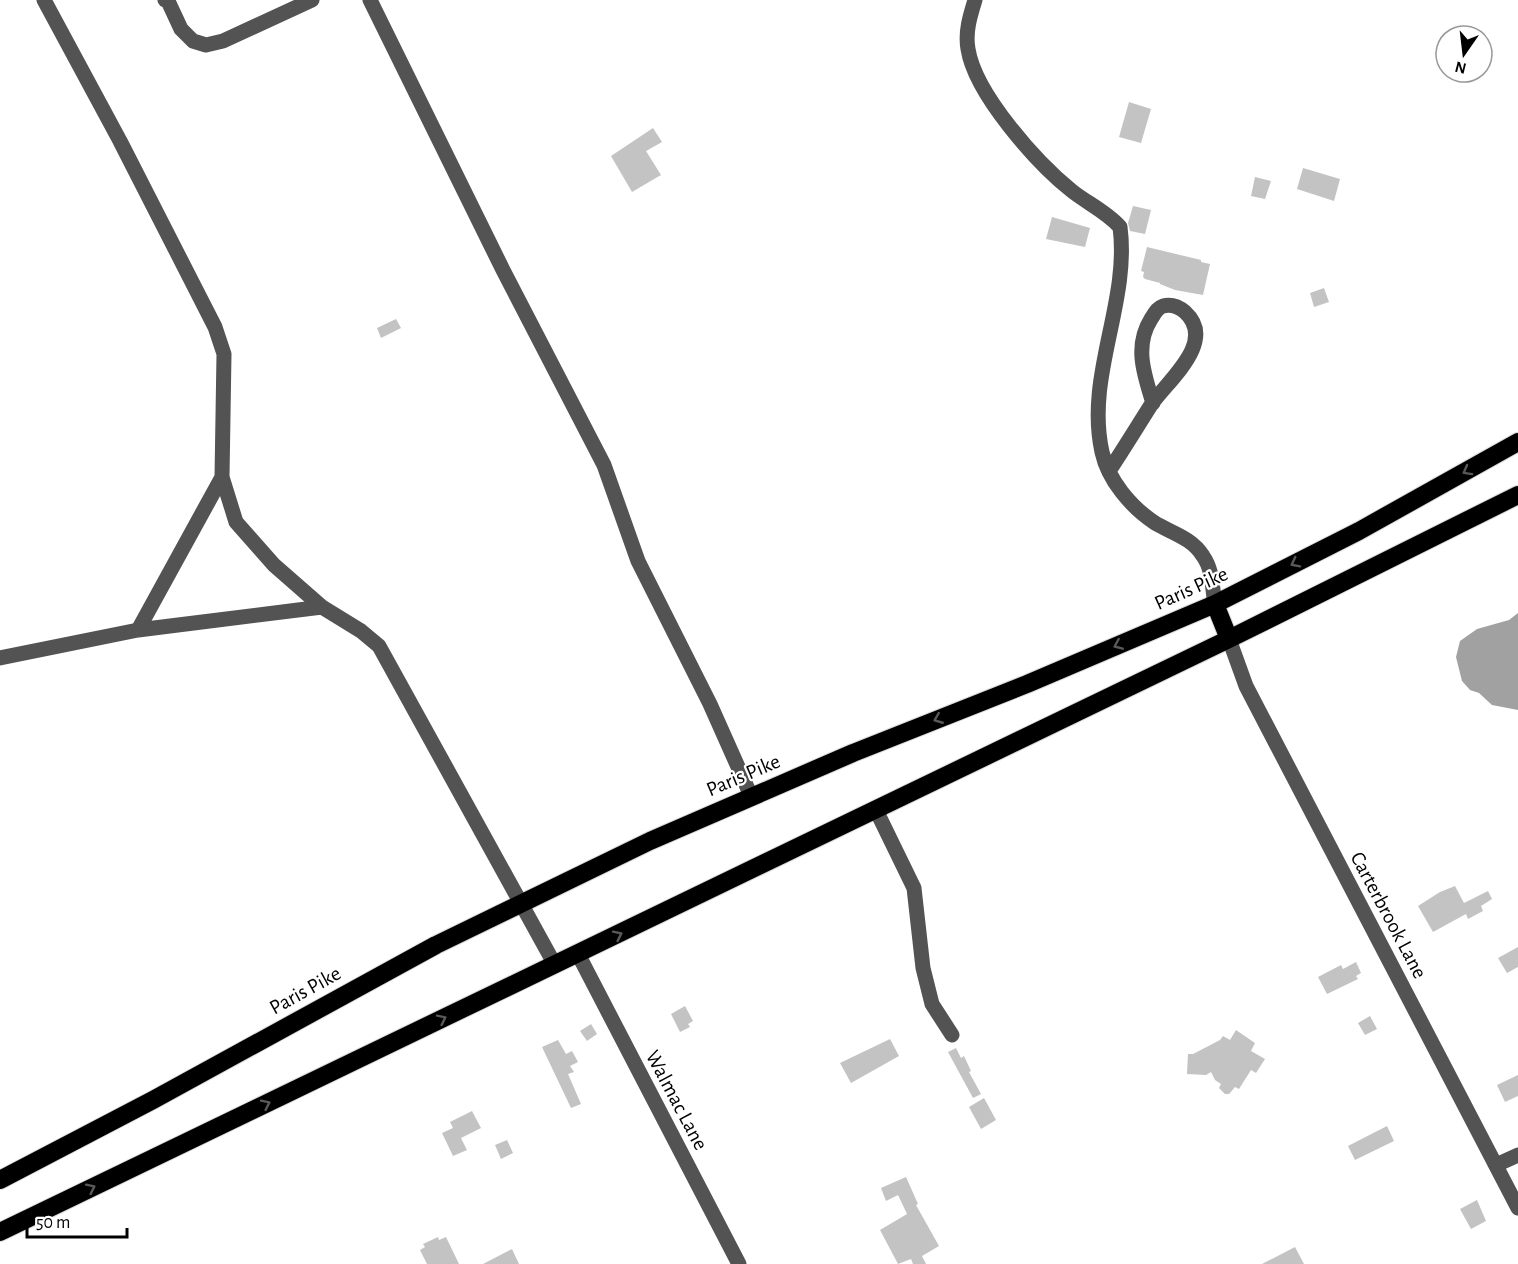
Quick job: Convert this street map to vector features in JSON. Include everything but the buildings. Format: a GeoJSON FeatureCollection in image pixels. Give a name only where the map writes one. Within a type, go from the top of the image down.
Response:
{"type":"FeatureCollection","features":[{"type":"Feature","properties":{"kind":"highway","name":"Paris Pike"},"geometry":{"type":"LineString","coordinates":[[0,1180],[153,1100],[436,945],[520,903],[650,840],[752,796],[1215,604],[1359,531],[1518,442]]}},
{"type":"Feature","properties":{"kind":"highway"},"geometry":{"type":"LineString","coordinates":[[0,1232],[1229,639],[1518,495]]}},
{"type":"Feature","properties":{"kind":"highway"},"geometry":{"type":"LineString","coordinates":[[1215,604],[1229,639]]}},
{"type":"Feature","properties":{"kind":"street"},"geometry":{"type":"LineString","coordinates":[[44,0],[120,141],[215,327],[224,354],[222,477],[236,522],[274,566],[322,607],[361,631],[379,646],[555,965]]}},
{"type":"Feature","properties":{"kind":"street"},"geometry":{"type":"LineString","coordinates":[[165,0],[180,29],[193,40],[206,45],[223,41],[312,0]]}},
{"type":"Feature","properties":{"kind":"street"},"geometry":{"type":"LineString","coordinates":[[370,0],[503,270],[604,465],[638,561],[710,704],[752,796]]}},
{"type":"Feature","properties":{"kind":"street"},"geometry":{"type":"LineString","coordinates":[[975,0],[968,23],[968,48],[975,75],[1015,134],[1036,158],[1072,191],[1119,227],[1119,275],[1098,390],[1097,408],[1102,452],[1109,471],[1133,505],[1156,523],[1194,545],[1203,555],[1210,568],[1215,604]]}},
{"type":"Feature","properties":{"kind":"street"},"geometry":{"type":"LineString","coordinates":[[1109,471],[1152,403],[1182,369],[1193,349],[1195,334],[1193,324],[1188,314],[1181,308],[1168,305],[1159,307],[1146,328],[1141,346],[1142,363],[1152,403]]}},
{"type":"Feature","properties":{"kind":"street"},"geometry":{"type":"LineString","coordinates":[[138,630],[222,477]]}},
{"type":"Feature","properties":{"kind":"street"},"geometry":{"type":"LineString","coordinates":[[0,658],[138,630],[322,607]]}},
{"type":"Feature","properties":{"kind":"street","name":"Carterbrook Lane"},"geometry":{"type":"LineString","coordinates":[[1229,639],[1246,686],[1518,1208]]}},
{"type":"Feature","properties":{"kind":"street"},"geometry":{"type":"LineString","coordinates":[[876,810],[914,888],[923,968],[932,1004],[952,1035]]}},
{"type":"Feature","properties":{"kind":"street","name":"Walmac Lane"},"geometry":{"type":"LineString","coordinates":[[578,954],[739,1264]]}},
{"type":"Feature","properties":{"kind":"street"},"geometry":{"type":"LineString","coordinates":[[1496,1165],[1518,1155]]}},
{"type":"Feature","properties":{"kind":"shaded area"},"geometry":{"type":"Polygon","coordinates":[[[1518,613],[1518,710],[1492,705],[1479,693],[1470,690],[1462,681],[1456,657],[1460,641],[1477,629],[1509,620],[1518,613]]]}}]}
